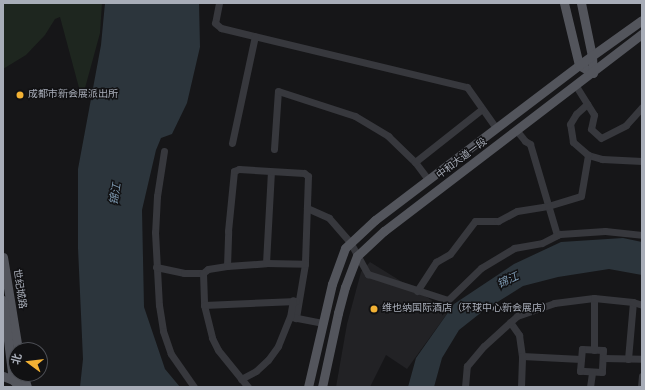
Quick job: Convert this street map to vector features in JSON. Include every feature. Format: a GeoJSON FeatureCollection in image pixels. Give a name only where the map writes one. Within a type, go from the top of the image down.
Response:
{"type":"FeatureCollection","features":[{"type":"Feature","properties":{"kind":"main road"},"geometry":{"type":"LineString","coordinates":[[564,3],[579,65],[593,73]]}},
{"type":"Feature","properties":{"kind":"main road"},"geometry":{"type":"LineString","coordinates":[[580,3],[592,56],[593,73]]}},
{"type":"Feature","properties":{"kind":"main road"},"geometry":{"type":"LineString","coordinates":[[308,387],[336,268],[345,248],[350,242],[375,220],[428,179],[579,65],[642,20]]}},
{"type":"Feature","properties":{"kind":"main road","name":"中和大道一段"},"geometry":{"type":"LineString","coordinates":[[322,387],[334,329],[345,287],[358,256],[384,231],[576,86],[642,34]]}},
{"type":"Feature","properties":{"kind":"main road","name":"世纪城路"},"geometry":{"type":"LineString","coordinates":[[3,257],[17,342]]}},
{"type":"Feature","properties":{"kind":"main road"},"geometry":{"type":"LineString","coordinates":[[3,300],[12,372],[21,386]]}},
{"type":"Feature","properties":{"kind":"main road"},"geometry":{"type":"LineString","coordinates":[[3,347],[14,325]]}},
{"type":"Feature","properties":{"kind":"main road"},"geometry":{"type":"LineString","coordinates":[[3,376],[13,380],[21,386]]}},
{"type":"Feature","properties":{"kind":"street"},"geometry":{"type":"LineString","coordinates":[[219,3],[215,23],[217,27],[467,87],[496,128]]}},
{"type":"Feature","properties":{"kind":"street"},"geometry":{"type":"LineString","coordinates":[[232,143],[255,36]]}},
{"type":"Feature","properties":{"kind":"street"},"geometry":{"type":"LineString","coordinates":[[576,86],[594,116],[591,129],[601,138],[626,126],[642,107]]}},
{"type":"Feature","properties":{"kind":"street"},"geometry":{"type":"LineString","coordinates":[[274,149],[278,91],[355,116],[388,136],[416,162],[428,179]]}},
{"type":"Feature","properties":{"kind":"street"},"geometry":{"type":"LineString","coordinates":[[587,104],[576,114],[570,124],[573,142],[588,155],[602,158],[642,161]]}},
{"type":"Feature","properties":{"kind":"street"},"geometry":{"type":"LineString","coordinates":[[416,162],[482,109]]}},
{"type":"Feature","properties":{"kind":"street"},"geometry":{"type":"LineString","coordinates":[[517,131],[525,141],[530,144],[557,235]]}},
{"type":"Feature","properties":{"kind":"street"},"geometry":{"type":"LineString","coordinates":[[164,152],[156,218],[156,267],[164,331],[171,354],[194,387]]}},
{"type":"Feature","properties":{"kind":"street"},"geometry":{"type":"LineString","coordinates":[[417,291],[436,262],[450,254],[474,220],[498,221],[518,211],[548,206],[581,196],[588,155]]}},
{"type":"Feature","properties":{"kind":"street"},"geometry":{"type":"LineString","coordinates":[[227,266],[228,231],[234,171],[239,169],[304,173],[308,176],[305,264],[293,318],[278,346],[268,360],[256,372],[241,379]]}},
{"type":"Feature","properties":{"kind":"street"},"geometry":{"type":"LineString","coordinates":[[266,263],[271,172]]}},
{"type":"Feature","properties":{"kind":"street"},"geometry":{"type":"LineString","coordinates":[[307,208],[321,213],[329,218],[350,242],[368,274],[448,300],[481,268],[514,248],[542,243],[560,234],[605,231],[642,235]]}},
{"type":"Feature","properties":{"kind":"street"},"geometry":{"type":"LineString","coordinates":[[156,267],[184,273],[203,273],[208,269],[227,266],[266,263],[305,264]]}},
{"type":"Feature","properties":{"kind":"street"},"geometry":{"type":"LineString","coordinates":[[203,273],[204,305],[212,338],[218,350],[248,387]]}},
{"type":"Feature","properties":{"kind":"street"},"geometry":{"type":"LineString","coordinates":[[594,298],[594,350]]}},
{"type":"Feature","properties":{"kind":"street"},"geometry":{"type":"LineString","coordinates":[[465,387],[468,366],[484,346],[517,316],[554,303],[594,298],[633,302],[642,305]]}},
{"type":"Feature","properties":{"kind":"street"},"geometry":{"type":"LineString","coordinates":[[204,305],[296,301]]}},
{"type":"Feature","properties":{"kind":"street"},"geometry":{"type":"LineString","coordinates":[[628,359],[633,302]]}},
{"type":"Feature","properties":{"kind":"street"},"geometry":{"type":"LineString","coordinates":[[293,318],[323,323]]}},
{"type":"Feature","properties":{"kind":"street"},"geometry":{"type":"LineString","coordinates":[[510,322],[519,335],[522,356],[521,387]]}},
{"type":"Feature","properties":{"kind":"street"},"geometry":{"type":"LineString","coordinates":[[582,349],[603,350],[603,358],[602,372],[580,371],[582,349]]}},
{"type":"Feature","properties":{"kind":"street"},"geometry":{"type":"LineString","coordinates":[[522,356],[581,359]]}},
{"type":"Feature","properties":{"kind":"street"},"geometry":{"type":"LineString","coordinates":[[603,358],[642,359]]}},
{"type":"Feature","properties":{"kind":"street"},"geometry":{"type":"LineString","coordinates":[[590,387],[592,372]]}},
{"type":"Feature","properties":{"kind":"street"},"geometry":{"type":"LineString","coordinates":[[641,387],[642,376]]}},
{"type":"Feature","properties":{"kind":"shaded area"},"geometry":{"type":"Polygon","coordinates":[[[3,3],[102,3],[100,33],[82,99],[60,17],[55,19],[45,35],[26,55],[3,69],[3,3]]]}},
{"type":"Feature","properties":{"kind":"shaded area"},"geometry":{"type":"Polygon","coordinates":[[[370,262],[449,311],[407,369],[386,355],[370,387],[336,387],[347,324],[361,272],[370,262]]]}},
{"type":"Feature","properties":{"kind":"water","name":"锦江"},"geometry":{"type":"Polygon","coordinates":[[[105,3],[199,3],[200,47],[187,103],[172,134],[161,138],[156,150],[142,210],[144,307],[165,369],[180,387],[80,387],[83,359],[78,248],[78,169],[101,45],[105,3]]]}},
{"type":"Feature","properties":{"kind":"water","name":"锦江"},"geometry":{"type":"Polygon","coordinates":[[[623,238],[642,242],[642,275],[609,269],[558,277],[523,286],[483,311],[459,330],[442,358],[434,387],[408,387],[416,358],[454,304],[514,264],[561,242],[623,238]]]}},
{"type":"Feature","properties":{"kind":"place","name":"成都市新会展派出所"},"geometry":{"type":"Point","coordinates":[20,95]}},
{"type":"Feature","properties":{"kind":"place","name":"维也纳国际酒店（环球中心新会展店）"},"geometry":{"type":"Point","coordinates":[374,309]}}]}
